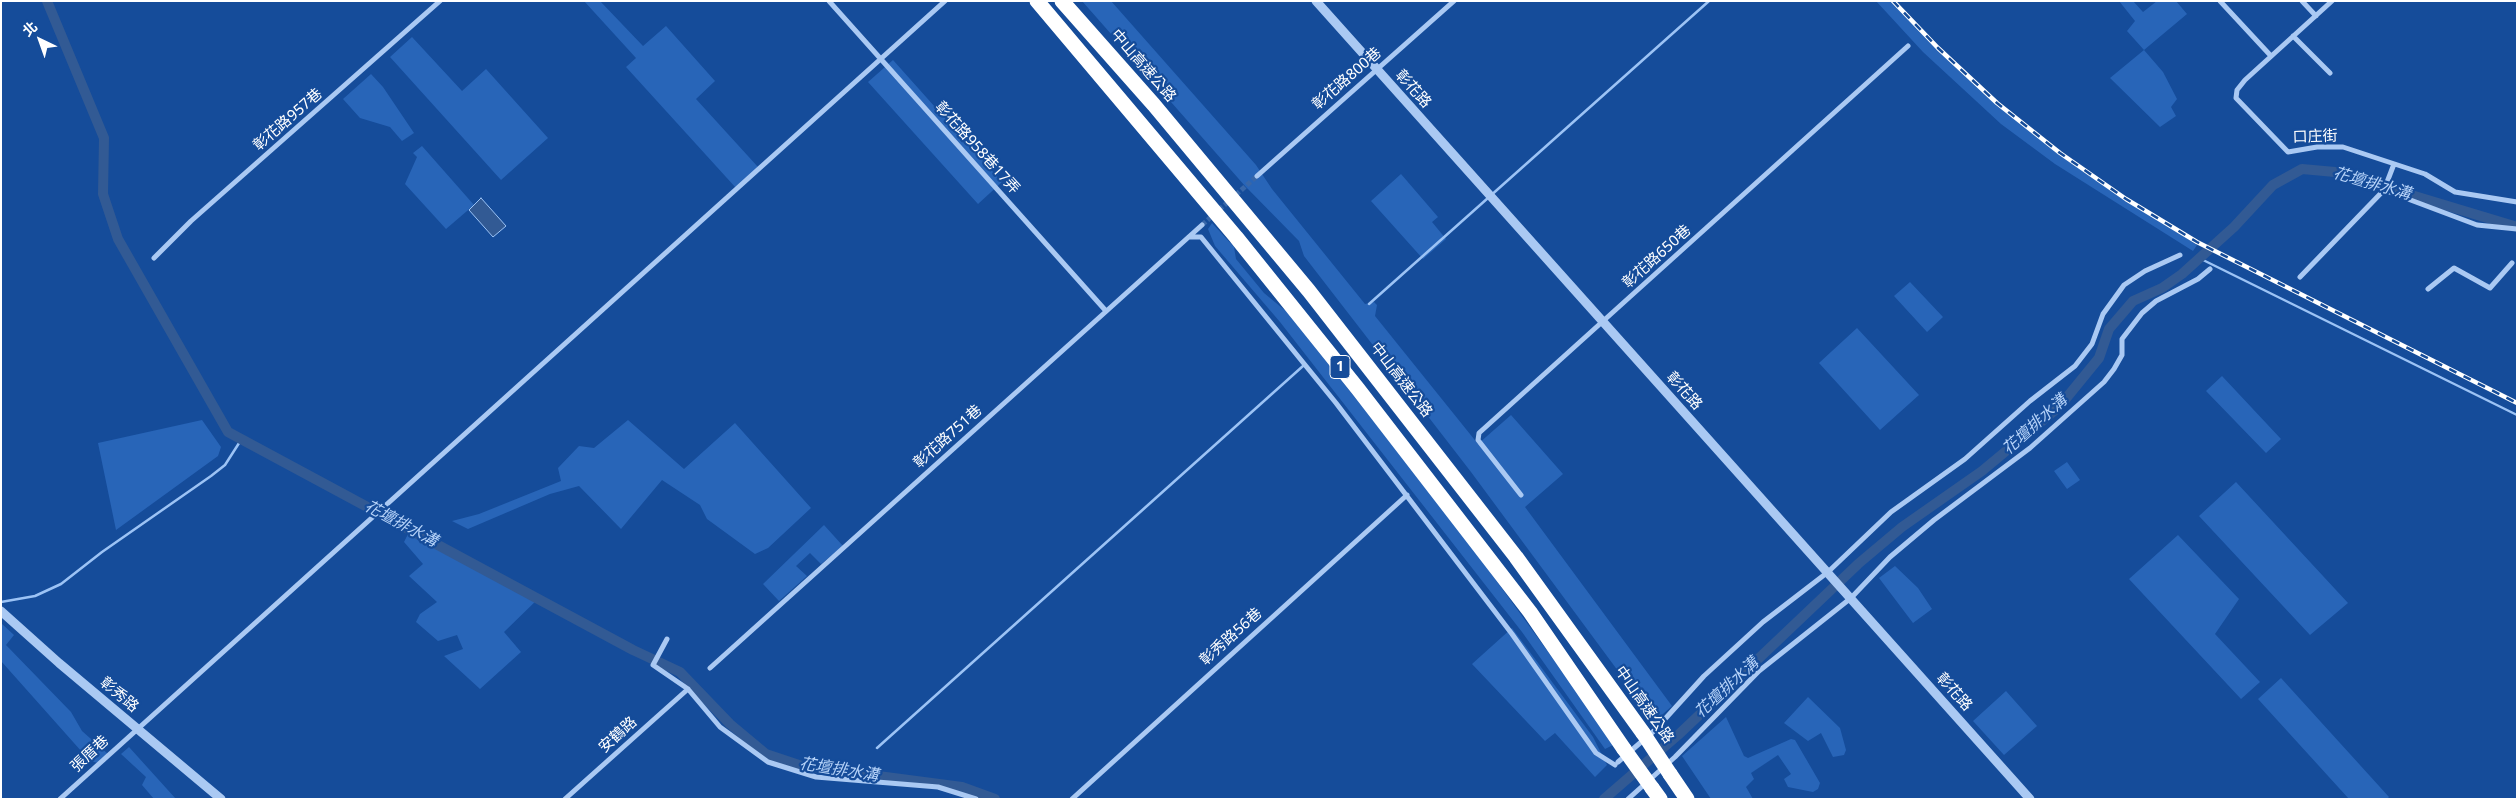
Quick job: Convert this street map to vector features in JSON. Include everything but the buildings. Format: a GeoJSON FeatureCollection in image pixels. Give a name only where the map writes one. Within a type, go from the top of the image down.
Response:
{"type":"FeatureCollection","features":[{"type":"Feature","properties":{"kind":"highway","name":"1"},"geometry":{"type":"LineString","coordinates":[[1037,1],[1229,229],[1364,397],[1530,612],[1619,759],[1656,793]]}},
{"type":"Feature","properties":{"kind":"highway","name":"中山高速公路"},"geometry":{"type":"LineString","coordinates":[[1062,1],[1154,105],[1309,291],[1516,557],[1643,733],[1687,799]]}},
{"type":"Feature","properties":{"kind":"street","name":"彰花路957巷"},"geometry":{"type":"LineString","coordinates":[[154,258],[191,221],[440,1]]}},
{"type":"Feature","properties":{"kind":"street","name":"彰花路958巷17弄"},"geometry":{"type":"LineString","coordinates":[[829,1],[1106,311]]}},
{"type":"Feature","properties":{"kind":"street","name":"張厝巷"},"geometry":{"type":"LineString","coordinates":[[60,799],[136,728],[394,499],[515,386],[945,1]]}},
{"type":"Feature","properties":{"kind":"street","name":"彰花路"},"geometry":{"type":"LineString","coordinates":[[1316,1],[2030,799]]}},
{"type":"Feature","properties":{"kind":"street","name":"彰花路800巷"},"geometry":{"type":"LineString","coordinates":[[1257,176],[1454,1]]}},
{"type":"Feature","properties":{"kind":"street"},"geometry":{"type":"LineString","coordinates":[[2220,1],[2271,56]]}},
{"type":"Feature","properties":{"kind":"street"},"geometry":{"type":"LineString","coordinates":[[2302,1],[2316,16]]}},
{"type":"Feature","properties":{"kind":"street","name":"口庄街"},"geometry":{"type":"LineString","coordinates":[[2332,1],[2271,56],[2237,90],[2236,98],[2288,152],[2317,147],[2343,147],[2393,167],[2425,174],[2455,192],[2517,202]]}},
{"type":"Feature","properties":{"kind":"street"},"geometry":{"type":"LineString","coordinates":[[2293,36],[2330,73]]}},
{"type":"Feature","properties":{"kind":"street","name":"彰花路650巷"},"geometry":{"type":"LineString","coordinates":[[1521,495],[1478,440],[1480,433],[1604,323],[1908,46]]}},
{"type":"Feature","properties":{"kind":"street"},"geometry":{"type":"LineString","coordinates":[[2300,277],[2385,188],[2393,167]]}},
{"type":"Feature","properties":{"kind":"street"},"geometry":{"type":"LineString","coordinates":[[2385,188],[2477,225],[2517,229]]}},
{"type":"Feature","properties":{"kind":"street","name":"彰花路751巷"},"geometry":{"type":"LineString","coordinates":[[710,668],[1202,225]]}},
{"type":"Feature","properties":{"kind":"street"},"geometry":{"type":"LineString","coordinates":[[1189,237],[1201,238],[1407,495],[1512,634],[1596,753],[1619,759],[1655,730],[1704,676],[1763,622],[1830,574],[1891,512],[1964,459],[2075,366],[2092,344],[2103,314],[2124,286],[2145,271],[2180,255]]}},
{"type":"Feature","properties":{"kind":"street"},"geometry":{"type":"LineString","coordinates":[[2428,289],[2454,268],[2490,288],[2512,263]]}},
{"type":"Feature","properties":{"kind":"street"},"geometry":{"type":"LineString","coordinates":[[1628,799],[1675,757],[1759,671],[1851,598],[1890,557],[1934,520],[2030,448],[2104,382],[2122,355],[2122,340],[2142,314],[2156,301],[2198,279],[2210,269]]}},
{"type":"Feature","properties":{"kind":"street","name":"彰秀路56巷"},"geometry":{"type":"LineString","coordinates":[[1072,799],[1407,495]]}},
{"type":"Feature","properties":{"kind":"street","name":"彰秀路"},"geometry":{"type":"LineString","coordinates":[[1,611],[59,663],[221,799]]}},
{"type":"Feature","properties":{"kind":"street"},"geometry":{"type":"LineString","coordinates":[[667,639],[653,665],[688,689],[720,727],[748,750],[782,767],[816,777],[938,787],[976,799]]}},
{"type":"Feature","properties":{"kind":"street","name":"安鶴路"},"geometry":{"type":"LineString","coordinates":[[565,799],[688,689]]}},
{"type":"Feature","properties":{"kind":"shaded area"},"geometry":{"type":"Polygon","coordinates":[[[584,1],[600,1],[643,46],[666,26],[715,81],[696,99],[758,167],[736,188],[626,67],[636,58],[584,1]]]}},
{"type":"Feature","properties":{"kind":"shaded area"},"geometry":{"type":"Polygon","coordinates":[[[1082,1],[1111,1],[1256,165],[1272,189],[1365,304],[1374,302],[1377,305],[1375,316],[1478,444],[1511,415],[1563,474],[1525,507],[1672,706],[1655,721],[1471,472],[1304,256],[1299,241],[1245,186],[1082,1]]]}},
{"type":"Feature","properties":{"kind":"shaded area"},"geometry":{"type":"Polygon","coordinates":[[[1876,1],[1892,1],[1956,68],[2009,115],[2109,189],[2197,245],[2193,251],[2055,164],[2001,124],[1923,52],[1876,1]]]}},
{"type":"Feature","properties":{"kind":"shaded area"},"geometry":{"type":"Polygon","coordinates":[[[2119,1],[2133,1],[2143,12],[2157,1],[2176,1],[2187,14],[2144,50],[2127,31],[2135,21],[2119,1]]]}},
{"type":"Feature","properties":{"kind":"shaded area"},"geometry":{"type":"Polygon","coordinates":[[[412,37],[462,91],[486,69],[548,138],[501,180],[390,57],[412,37]]]}},
{"type":"Feature","properties":{"kind":"shaded area"},"geometry":{"type":"Polygon","coordinates":[[[2144,50],[2163,72],[2177,99],[2171,107],[2176,116],[2160,127],[2110,78],[2144,50]]]}},
{"type":"Feature","properties":{"kind":"shaded area"},"geometry":{"type":"Polygon","coordinates":[[[893,60],[1002,182],[978,204],[868,82],[893,60]]]}},
{"type":"Feature","properties":{"kind":"shaded area"},"geometry":{"type":"Polygon","coordinates":[[[371,74],[383,87],[414,133],[402,141],[390,127],[360,118],[343,99],[371,74]]]}},
{"type":"Feature","properties":{"kind":"shaded area"},"geometry":{"type":"Polygon","coordinates":[[[422,146],[474,205],[446,229],[405,184],[417,157],[413,153],[422,146]]]}},
{"type":"Feature","properties":{"kind":"shaded area"},"geometry":{"type":"Polygon","coordinates":[[[1401,174],[1438,217],[1432,222],[1446,239],[1423,259],[1371,201],[1401,174]]]}},
{"type":"Feature","properties":{"kind":"shaded area"},"geometry":{"type":"Polygon","coordinates":[[[481,198],[506,226],[493,237],[469,210],[481,198]]]}},
{"type":"Feature","properties":{"kind":"shaded area"},"geometry":{"type":"Polygon","coordinates":[[[1212,223],[1234,247],[1236,259],[1264,293],[1287,312],[1391,443],[1482,561],[1615,744],[1605,749],[1522,632],[1280,322],[1215,246],[1208,229],[1212,223]]]}},
{"type":"Feature","properties":{"kind":"shaded area"},"geometry":{"type":"Polygon","coordinates":[[[1910,282],[1943,317],[1927,332],[1894,296],[1910,282]]]}},
{"type":"Feature","properties":{"kind":"shaded area"},"geometry":{"type":"Polygon","coordinates":[[[1857,328],[1919,395],[1880,430],[1819,363],[1857,328]]]}},
{"type":"Feature","properties":{"kind":"shaded area"},"geometry":{"type":"Polygon","coordinates":[[[2222,376],[2281,439],[2266,453],[2206,391],[2222,376]]]}},
{"type":"Feature","properties":{"kind":"shaded area"},"geometry":{"type":"Polygon","coordinates":[[[202,420],[221,447],[218,456],[116,530],[98,443],[202,420]]]}},
{"type":"Feature","properties":{"kind":"shaded area"},"geometry":{"type":"Polygon","coordinates":[[[628,420],[684,469],[735,423],[811,508],[768,548],[755,554],[707,519],[700,505],[662,480],[621,529],[579,486],[550,494],[468,529],[452,521],[479,514],[561,481],[558,468],[579,446],[594,448],[628,420]]]}},
{"type":"Feature","properties":{"kind":"shaded area"},"geometry":{"type":"Polygon","coordinates":[[[2067,462],[2080,480],[2067,489],[2054,471],[2067,462]]]}},
{"type":"Feature","properties":{"kind":"shaded area"},"geometry":{"type":"Polygon","coordinates":[[[2236,482],[2348,603],[2310,635],[2199,516],[2236,482]]]}},
{"type":"Feature","properties":{"kind":"shaded area"},"geometry":{"type":"Polygon","coordinates":[[[824,525],[843,546],[821,564],[810,553],[796,566],[807,576],[779,601],[763,584],[824,525]]]}},
{"type":"Feature","properties":{"kind":"shaded area"},"geometry":{"type":"Polygon","coordinates":[[[410,530],[541,596],[504,632],[521,652],[480,689],[444,656],[463,649],[457,635],[438,641],[416,622],[420,614],[437,602],[409,576],[423,564],[404,542],[410,530]]]}},
{"type":"Feature","properties":{"kind":"shaded area"},"geometry":{"type":"Polygon","coordinates":[[[2178,535],[2239,599],[2215,634],[2260,682],[2241,699],[2129,579],[2178,535]]]}},
{"type":"Feature","properties":{"kind":"shaded area"},"geometry":{"type":"Polygon","coordinates":[[[1895,566],[1918,588],[1932,609],[1913,623],[1879,578],[1895,566]]]}},
{"type":"Feature","properties":{"kind":"shaded area"},"geometry":{"type":"Polygon","coordinates":[[[1,623],[14,635],[6,645],[71,712],[82,731],[108,754],[98,763],[90,761],[1,661],[1,623]]]}},
{"type":"Feature","properties":{"kind":"shaded area"},"geometry":{"type":"Polygon","coordinates":[[[1512,628],[1593,737],[1607,765],[1595,777],[1555,733],[1545,741],[1472,664],[1512,628]]]}},
{"type":"Feature","properties":{"kind":"shaded area"},"geometry":{"type":"Polygon","coordinates":[[[2281,678],[2389,797],[2387,799],[2349,799],[2258,699],[2281,678]]]}},
{"type":"Feature","properties":{"kind":"shaded area"},"geometry":{"type":"Polygon","coordinates":[[[2006,691],[2037,726],[2004,755],[1973,721],[2006,691]]]}},
{"type":"Feature","properties":{"kind":"shaded area"},"geometry":{"type":"Polygon","coordinates":[[[1808,697],[1840,728],[1846,750],[1844,755],[1833,757],[1821,733],[1808,741],[1784,723],[1808,697]]]}},
{"type":"Feature","properties":{"kind":"shaded area"},"geometry":{"type":"Polygon","coordinates":[[[1726,717],[1744,756],[1748,758],[1791,739],[1795,740],[1820,783],[1818,789],[1813,792],[1788,787],[1784,779],[1791,774],[1778,755],[1751,773],[1754,779],[1746,787],[1753,799],[1711,799],[1682,756],[1726,717]]]}},
{"type":"Feature","properties":{"kind":"shaded area"},"geometry":{"type":"Polygon","coordinates":[[[129,747],[176,799],[154,799],[142,785],[146,777],[121,754],[129,747]]]}},
{"type":"Feature","properties":{"kind":"waterway","name":"花壇排水溝"},"geometry":{"type":"LineString","coordinates":[[47,1],[104,138],[103,194],[118,239],[228,432],[633,650],[680,672],[730,724],[766,754],[802,766],[962,787],[995,799]]}},
{"type":"Feature","properties":{"kind":"waterway"},"geometry":{"type":"LineString","coordinates":[[1369,304],[1709,1]]}},
{"type":"Feature","properties":{"kind":"waterway","name":"花壇排水溝"},"geometry":{"type":"LineString","coordinates":[[1604,799],[1678,735],[1858,564],[1902,527],[1982,471],[2059,407],[2099,358],[2109,329],[2133,301],[2162,288],[2182,274],[2234,227],[2273,185],[2302,169],[2335,172],[2517,227]]}},
{"type":"Feature","properties":{"kind":"waterway"},"geometry":{"type":"LineString","coordinates":[[2199,258],[2517,415]]}},
{"type":"Feature","properties":{"kind":"waterway"},"geometry":{"type":"LineString","coordinates":[[877,748],[1303,366]]}},
{"type":"Feature","properties":{"kind":"waterway"},"geometry":{"type":"LineString","coordinates":[[1,602],[35,596],[61,584],[102,552],[225,465],[241,440]]}},
{"type":"Feature","properties":{"kind":"tunnel"},"geometry":{"type":"LineString","coordinates":[[1202,225],[1257,176]]}},
{"type":"Feature","properties":{"kind":"railway"},"geometry":{"type":"LineString","coordinates":[[1893,1],[1938,48],[1997,103],[2060,153],[2126,199],[2197,242],[2517,403]]}}]}
